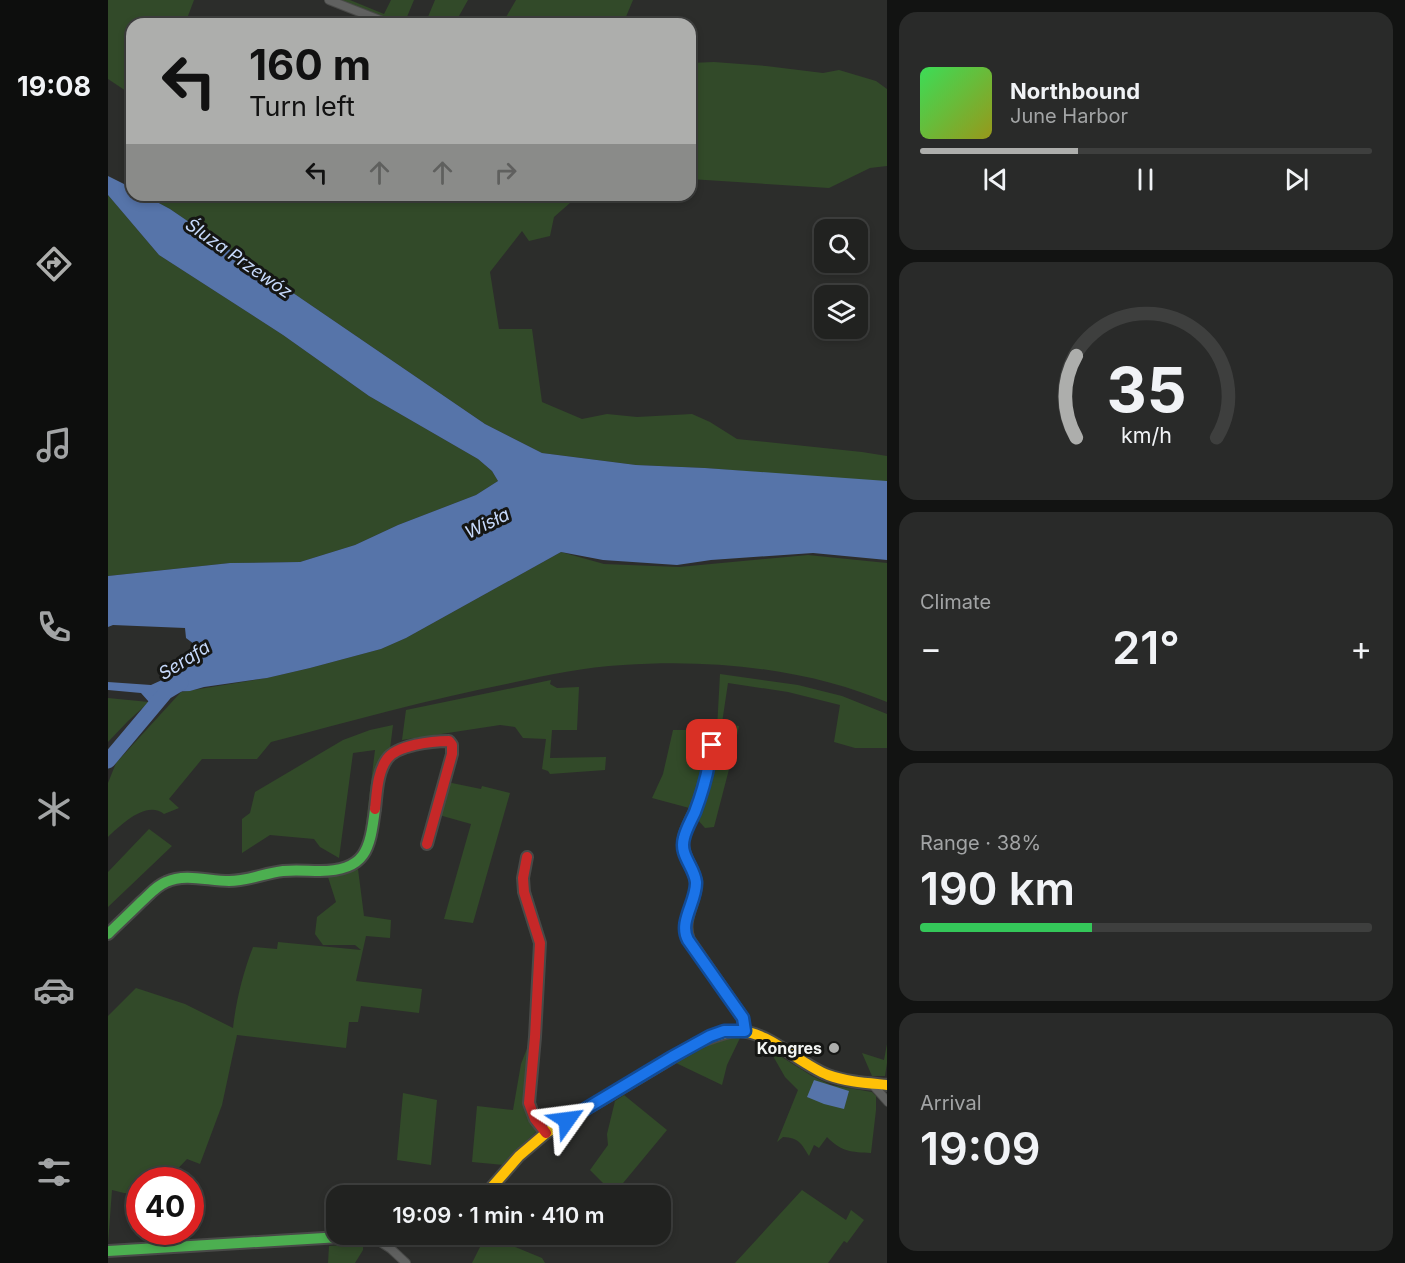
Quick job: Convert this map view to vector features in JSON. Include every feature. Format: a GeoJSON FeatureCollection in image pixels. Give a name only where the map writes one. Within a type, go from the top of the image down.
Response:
{"type":"FeatureCollection","features":[{"type":"Feature","properties":{"kind":"street"},"geometry":{"type":"LineString","coordinates":[[329,0],[375,18]]}},
{"type":"Feature","properties":{"kind":"street"},"geometry":{"type":"LineString","coordinates":[[108,934],[156,888],[172,879],[181,877],[220,881],[240,880],[284,871],[326,871],[355,865],[364,854],[372,835],[380,777],[389,756],[424,743],[448,741],[452,745],[452,754],[427,844]]}},
{"type":"Feature","properties":{"kind":"street"},"geometry":{"type":"LineString","coordinates":[[712,745],[703,788],[684,838],[684,851],[696,881],[685,931],[688,940],[743,1018],[745,1031]]}},
{"type":"Feature","properties":{"kind":"street"},"geometry":{"type":"LineString","coordinates":[[527,857],[522,878],[524,892],[540,943],[529,1103],[530,1110],[546,1133]]}},
{"type":"Feature","properties":{"kind":"street"},"geometry":{"type":"LineString","coordinates":[[494,1185],[519,1156],[546,1133],[697,1042],[724,1031],[753,1033],[768,1039],[805,1063],[849,1081],[887,1085]]}},
{"type":"Feature","properties":{"kind":"street"},"geometry":{"type":"LineString","coordinates":[[872,1084],[887,1101]]}},
{"type":"Feature","properties":{"kind":"street"},"geometry":{"type":"LineString","coordinates":[[108,1251],[326,1239]]}},
{"type":"Feature","properties":{"kind":"street"},"geometry":{"type":"LineString","coordinates":[[385,1245],[406,1263]]}},
{"type":"Feature","properties":{"kind":"green space"},"geometry":{"type":"Polygon","coordinates":[[[108,0],[194,0],[187,18],[126,18],[126,91],[108,79],[108,0]]]}},
{"type":"Feature","properties":{"kind":"green space"},"geometry":{"type":"Polygon","coordinates":[[[336,0],[350,0],[384,14],[391,0],[414,0],[406,18],[376,18],[336,0]]]}},
{"type":"Feature","properties":{"kind":"green space"},"geometry":{"type":"Polygon","coordinates":[[[435,0],[468,0],[458,18],[428,18],[435,0]]]}},
{"type":"Feature","properties":{"kind":"green space"},"geometry":{"type":"Polygon","coordinates":[[[516,0],[633,0],[626,18],[506,18],[516,0]]]}},
{"type":"Feature","properties":{"kind":"green space"},"geometry":{"type":"Polygon","coordinates":[[[696,63],[766,66],[823,73],[839,70],[876,81],[887,89],[887,166],[870,168],[829,188],[696,179],[696,63]]]}},
{"type":"Feature","properties":{"kind":"green space"},"geometry":{"type":"Polygon","coordinates":[[[108,195],[159,255],[283,335],[369,396],[478,459],[492,471],[498,481],[476,495],[398,525],[355,545],[300,562],[230,563],[108,576],[108,195]]]}},
{"type":"Feature","properties":{"kind":"green space"},"geometry":{"type":"Polygon","coordinates":[[[155,201],[572,201],[554,217],[550,236],[529,241],[522,231],[490,272],[499,329],[532,329],[542,402],[582,419],[607,414],[637,417],[692,414],[737,439],[887,456],[887,483],[705,468],[636,465],[542,453],[485,424],[155,201]]]}},
{"type":"Feature","properties":{"kind":"green space"},"geometry":{"type":"Polygon","coordinates":[[[561,552],[604,564],[679,567],[808,555],[887,563],[887,702],[845,687],[806,677],[728,665],[649,664],[609,666],[567,672],[451,696],[271,742],[257,759],[202,759],[169,799],[179,808],[164,814],[157,810],[142,812],[108,837],[108,783],[116,763],[181,692],[267,678],[381,649],[406,638],[561,552]]]}},
{"type":"Feature","properties":{"kind":"green space"},"geometry":{"type":"Polygon","coordinates":[[[720,674],[798,685],[842,696],[887,714],[887,748],[855,748],[834,742],[840,705],[788,692],[728,683],[722,723],[739,726],[714,827],[705,828],[697,819],[710,771],[717,729],[720,674]]]}},
{"type":"Feature","properties":{"kind":"green space"},"geometry":{"type":"Polygon","coordinates":[[[551,680],[550,684],[557,688],[579,687],[577,730],[552,730],[550,758],[606,757],[605,770],[550,774],[542,769],[546,739],[523,738],[515,727],[500,725],[402,740],[406,710],[551,680]]]}},
{"type":"Feature","properties":{"kind":"green space"},"geometry":{"type":"Polygon","coordinates":[[[108,698],[149,702],[108,742],[108,698]]]}},
{"type":"Feature","properties":{"kind":"green space"},"geometry":{"type":"Polygon","coordinates":[[[393,725],[390,749],[364,839],[375,750],[353,753],[339,858],[320,847],[314,839],[270,835],[242,853],[242,819],[250,813],[255,792],[343,740],[370,730],[393,725]]]}},
{"type":"Feature","properties":{"kind":"green space"},"geometry":{"type":"Polygon","coordinates":[[[673,730],[710,730],[708,759],[693,809],[652,798],[663,774],[673,730]]]}},
{"type":"Feature","properties":{"kind":"green space"},"geometry":{"type":"Polygon","coordinates":[[[447,782],[481,789],[482,786],[510,793],[473,923],[444,919],[471,824],[439,815],[447,782]]]}},
{"type":"Feature","properties":{"kind":"green space"},"geometry":{"type":"Polygon","coordinates":[[[149,829],[172,846],[108,907],[108,872],[149,829]]]}},
{"type":"Feature","properties":{"kind":"green space"},"geometry":{"type":"Polygon","coordinates":[[[358,869],[364,916],[391,920],[390,938],[366,936],[356,981],[422,989],[419,1013],[361,1006],[358,1022],[349,1022],[346,1048],[237,1035],[222,1105],[200,1164],[187,1159],[179,1167],[126,1167],[126,1193],[112,1190],[108,1244],[108,1016],[136,988],[185,1004],[233,1028],[240,987],[253,947],[277,949],[278,942],[361,950],[355,945],[323,945],[315,934],[317,917],[336,902],[327,874],[358,869]]]}},
{"type":"Feature","properties":{"kind":"green space"},"geometry":{"type":"Polygon","coordinates":[[[732,1037],[740,1038],[727,1065],[722,1085],[676,1063],[710,1044],[732,1037]]]}},
{"type":"Feature","properties":{"kind":"green space"},"geometry":{"type":"Polygon","coordinates":[[[531,1038],[527,1083],[537,1131],[504,1165],[472,1162],[477,1106],[513,1110],[521,1064],[531,1038]]]}},
{"type":"Feature","properties":{"kind":"green space"},"geometry":{"type":"Polygon","coordinates":[[[887,1044],[885,1076],[872,1076],[862,1053],[884,1060],[887,1044]]]}},
{"type":"Feature","properties":{"kind":"green space"},"geometry":{"type":"Polygon","coordinates":[[[769,1049],[831,1085],[872,1092],[876,1096],[871,1153],[847,1150],[837,1146],[827,1137],[819,1148],[814,1145],[809,1156],[796,1140],[783,1137],[777,1142],[798,1090],[785,1077],[769,1049]]]}},
{"type":"Feature","properties":{"kind":"green space"},"geometry":{"type":"Polygon","coordinates":[[[403,1093],[437,1100],[431,1165],[397,1160],[403,1093]]]}},
{"type":"Feature","properties":{"kind":"green space"},"geometry":{"type":"Polygon","coordinates":[[[624,1095],[667,1130],[621,1185],[605,1185],[590,1170],[608,1145],[607,1134],[615,1101],[624,1095]]]}},
{"type":"Feature","properties":{"kind":"green space"},"geometry":{"type":"Polygon","coordinates":[[[802,1190],[846,1220],[851,1210],[864,1220],[847,1243],[844,1241],[828,1263],[735,1263],[802,1190]]]}},
{"type":"Feature","properties":{"kind":"green space"},"geometry":{"type":"Polygon","coordinates":[[[363,1245],[363,1250],[355,1263],[328,1263],[329,1246],[363,1245]]]}},
{"type":"Feature","properties":{"kind":"green space"},"geometry":{"type":"Polygon","coordinates":[[[481,1245],[510,1245],[542,1258],[545,1263],[472,1263],[481,1245]]]}},
{"type":"Feature","properties":{"kind":"water"},"geometry":{"type":"Polygon","coordinates":[[[108,176],[126,185],[126,201],[155,201],[170,209],[485,424],[542,453],[636,465],[887,481],[887,560],[813,553],[711,560],[677,565],[603,560],[561,552],[406,638],[381,649],[267,678],[190,691],[166,692],[149,702],[141,693],[108,690],[108,682],[151,685],[186,669],[197,659],[202,650],[186,638],[185,628],[113,625],[108,627],[108,576],[230,563],[300,562],[355,545],[398,525],[476,495],[498,481],[492,471],[478,459],[369,396],[283,335],[159,255],[108,195],[108,176]]]}},
{"type":"Feature","properties":{"kind":"water"},"geometry":{"type":"Polygon","coordinates":[[[814,1080],[849,1091],[844,1109],[807,1097],[814,1080]]]}},
{"type":"Feature","properties":{"kind":"waterway","name":"Serafa"},"geometry":{"type":"LineString","coordinates":[[108,761],[166,692],[181,683]]}},
{"type":"Feature","properties":{"kind":"traffic: fast"},"geometry":{"type":"LineString","coordinates":[[712,745],[704,785],[683,842],[685,854],[696,880],[686,926],[689,940],[743,1018],[745,1031]]}},
{"type":"Feature","properties":{"kind":"traffic: fast"},"geometry":{"type":"LineString","coordinates":[[108,934],[156,888],[174,879],[236,881],[283,871],[320,871],[347,867],[356,862],[368,846],[375,809]]}},
{"type":"Feature","properties":{"kind":"traffic: fast"},"geometry":{"type":"LineString","coordinates":[[108,1251],[326,1238]]}},
{"type":"Feature","properties":{"kind":"traffic: slow"},"geometry":{"type":"LineString","coordinates":[[494,1185],[519,1156],[546,1133],[697,1043],[722,1034],[737,1031],[748,1032],[760,1036],[828,1075],[850,1081],[887,1085]]}},
{"type":"Feature","properties":{"kind":"traffic: jam"},"geometry":{"type":"LineString","coordinates":[[375,809],[381,770],[392,754],[415,745],[449,741],[452,745],[452,754],[427,844]]}},
{"type":"Feature","properties":{"kind":"traffic: jam"},"geometry":{"type":"LineString","coordinates":[[527,857],[523,878],[524,892],[540,943],[529,1103],[535,1119],[546,1133]]}},
{"type":"Feature","properties":{"kind":"place","name":"Kongres"},"geometry":{"type":"Point","coordinates":[834,1048]}},
{"type":"Feature","properties":{"kind":"route"},"geometry":{"type":"LineString","coordinates":[[567,1120],[697,1042],[724,1031],[745,1031],[743,1018],[688,940],[685,931],[696,881],[687,862],[683,846],[684,838],[703,788],[712,745]]}},
{"type":"Feature","properties":{"kind":"water label","name":"Śluza Przewóz"},"geometry":{"type":"Point","coordinates":[239,258]}},
{"type":"Feature","properties":{"kind":"water label","name":"Wisła"},"geometry":{"type":"Point","coordinates":[487,523]}}]}
